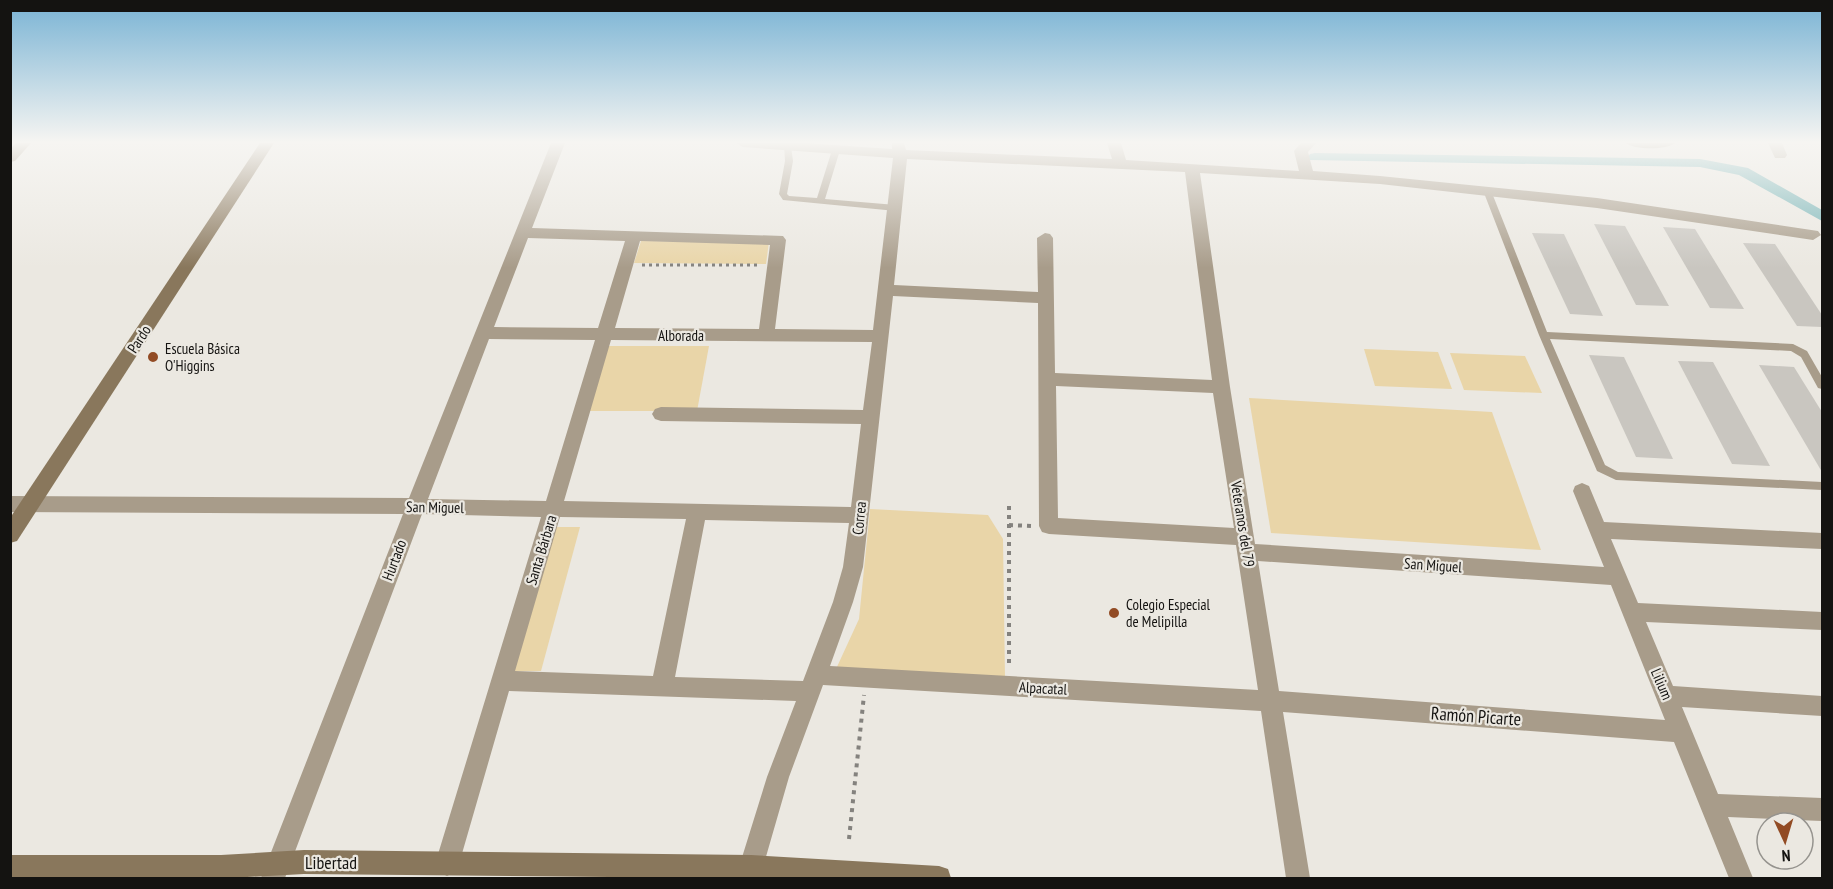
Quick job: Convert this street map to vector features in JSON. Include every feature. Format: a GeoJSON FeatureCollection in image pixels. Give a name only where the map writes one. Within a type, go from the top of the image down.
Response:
{"type":"FeatureCollection","features":[{"type":"Feature","properties":{"kind":"main road","name":"Pardo"},"geometry":{"type":"LineString","coordinates":[[10,535],[240,184]]}},
{"type":"Feature","properties":{"kind":"main road","name":"Libertad"},"geometry":{"type":"LineString","coordinates":[[10,867],[221,867],[276,871],[447,864],[939,879]]}},
{"type":"Feature","properties":{"kind":"street","name":"Hurtado"},"geometry":{"type":"LineString","coordinates":[[276,871],[541,184]]}},
{"type":"Feature","properties":{"kind":"street","name":"Correa"},"geometry":{"type":"LineString","coordinates":[[751,873],[778,777],[849,584],[899,184]]}},
{"type":"Feature","properties":{"kind":"street","name":"Veteranos del 79"},"geometry":{"type":"LineString","coordinates":[[1194,184],[1221,387],[1298,879]]}},
{"type":"Feature","properties":{"kind":"street"},"geometry":{"type":"LineString","coordinates":[[1417,184],[1642,209],[1814,236],[1735,212],[1584,190],[1507,184]]}},
{"type":"Feature","properties":{"kind":"street"},"geometry":{"type":"LineString","coordinates":[[522,233],[778,240],[766,335]]}},
{"type":"Feature","properties":{"kind":"street","name":"Santa Bárbara"},"geometry":{"type":"LineString","coordinates":[[447,864],[634,236]]}},
{"type":"Feature","properties":{"kind":"street"},"geometry":{"type":"LineString","coordinates":[[1045,238],[1047,379],[1221,387]]}},
{"type":"Feature","properties":{"kind":"street"},"geometry":{"type":"LineString","coordinates":[[886,290],[1046,298]]}},
{"type":"Feature","properties":{"kind":"street","name":"Alborada"},"geometry":{"type":"LineString","coordinates":[[483,333],[880,336]]}},
{"type":"Feature","properties":{"kind":"street","name":"San Miguel"},"geometry":{"type":"LineString","coordinates":[[1047,379],[1049,526],[1618,577]]}},
{"type":"Feature","properties":{"kind":"street"},"geometry":{"type":"LineString","coordinates":[[661,414],[870,417]]}},
{"type":"Feature","properties":{"kind":"street","name":"Lilium"},"geometry":{"type":"LineString","coordinates":[[1582,491],[1668,696],[1741,879]]}},
{"type":"Feature","properties":{"kind":"street","name":"San Miguel"},"geometry":{"type":"LineString","coordinates":[[10,504],[415,507],[859,515]]}},
{"type":"Feature","properties":{"kind":"street"},"geometry":{"type":"LineString","coordinates":[[662,686],[697,512]]}},
{"type":"Feature","properties":{"kind":"street"},"geometry":{"type":"LineString","coordinates":[[1599,530],[1822,541]]}},
{"type":"Feature","properties":{"kind":"street"},"geometry":{"type":"LineString","coordinates":[[1631,612],[1822,621]]}},
{"type":"Feature","properties":{"kind":"street","name":"Alpacatal"},"geometry":{"type":"LineString","coordinates":[[502,681],[662,686],[812,683],[869,678],[1271,701]]}},
{"type":"Feature","properties":{"kind":"street"},"geometry":{"type":"LineString","coordinates":[[1668,696],[1822,706]]}},
{"type":"Feature","properties":{"kind":"street","name":"Ramón Picarte"},"geometry":{"type":"LineString","coordinates":[[1271,701],[1682,732]]}},
{"type":"Feature","properties":{"kind":"street"},"geometry":{"type":"LineString","coordinates":[[1711,805],[1822,810]]}},
{"type":"Feature","properties":{"kind":"lane"},"geometry":{"type":"LineString","coordinates":[[786,184],[784,196],[790,199],[896,208]]}},
{"type":"Feature","properties":{"kind":"lane"},"geometry":{"type":"LineString","coordinates":[[820,201],[825,184]]}},
{"type":"Feature","properties":{"kind":"lane"},"geometry":{"type":"LineString","coordinates":[[1488,193],[1544,335],[1601,468],[1616,476],[1822,486]]}},
{"type":"Feature","properties":{"kind":"lane"},"geometry":{"type":"LineString","coordinates":[[1544,335],[1793,348],[1804,354],[1822,385]]}},
{"type":"Feature","properties":{"kind":"path"},"geometry":{"type":"LineString","coordinates":[[625,265],[775,265]]}},
{"type":"Feature","properties":{"kind":"path"},"geometry":{"type":"LineString","coordinates":[[1009,507],[1009,686]]}},
{"type":"Feature","properties":{"kind":"path"},"geometry":{"type":"LineString","coordinates":[[849,839],[864,691],[869,678]]}},
{"type":"Feature","properties":{"kind":"shaded area"},"geometry":{"type":"Polygon","coordinates":[[[641,241],[769,242],[766,264],[634,263],[641,241]]]}},
{"type":"Feature","properties":{"kind":"shaded area"},"geometry":{"type":"Polygon","coordinates":[[[604,346],[709,346],[697,411],[586,411],[604,346]]]}},
{"type":"Feature","properties":{"kind":"shaded area"},"geometry":{"type":"Polygon","coordinates":[[[1364,349],[1438,352],[1452,389],[1375,386],[1364,349]]]}},
{"type":"Feature","properties":{"kind":"shaded area"},"geometry":{"type":"Polygon","coordinates":[[[1450,353],[1525,356],[1542,393],[1464,390],[1450,353]]]}},
{"type":"Feature","properties":{"kind":"shaded area"},"geometry":{"type":"Polygon","coordinates":[[[1249,398],[1492,412],[1541,550],[1271,533],[1249,398]]]}},
{"type":"Feature","properties":{"kind":"shaded area"},"geometry":{"type":"Polygon","coordinates":[[[870,509],[988,515],[1003,539],[1005,678],[836,669],[859,619],[870,509]]]}},
{"type":"Feature","properties":{"kind":"shaded area"},"geometry":{"type":"Polygon","coordinates":[[[555,527],[580,527],[541,671],[514,671],[555,527]]]}},
{"type":"Feature","properties":{"kind":"building"},"geometry":{"type":"Polygon","coordinates":[[[1594,224],[1625,226],[1669,306],[1636,305],[1594,224]]]}},
{"type":"Feature","properties":{"kind":"building"},"geometry":{"type":"Polygon","coordinates":[[[1663,227],[1695,229],[1744,309],[1710,308],[1663,227]]]}},
{"type":"Feature","properties":{"kind":"building"},"geometry":{"type":"Polygon","coordinates":[[[1532,233],[1564,234],[1603,316],[1570,314],[1532,233]]]}},
{"type":"Feature","properties":{"kind":"building"},"geometry":{"type":"Polygon","coordinates":[[[1743,243],[1775,244],[1822,315],[1822,327],[1797,326],[1743,243]]]}},
{"type":"Feature","properties":{"kind":"building"},"geometry":{"type":"Polygon","coordinates":[[[1589,355],[1624,357],[1673,459],[1636,457],[1589,355]]]}},
{"type":"Feature","properties":{"kind":"building"},"geometry":{"type":"Polygon","coordinates":[[[1678,361],[1713,362],[1770,466],[1732,464],[1678,361]]]}},
{"type":"Feature","properties":{"kind":"building"},"geometry":{"type":"Polygon","coordinates":[[[1759,365],[1794,367],[1822,412],[1822,472],[1759,365]]]}},
{"type":"Feature","properties":{"kind":"waterway"},"geometry":{"type":"LineString","coordinates":[[1767,184],[1822,216]]}},
{"type":"Feature","properties":{"kind":"place","name":"Escuela Básica O'Higgins"},"geometry":{"type":"Point","coordinates":[153,357]}},
{"type":"Feature","properties":{"kind":"place","name":"Colegio Especial de Melipilla"},"geometry":{"type":"Point","coordinates":[1114,613]}}]}
